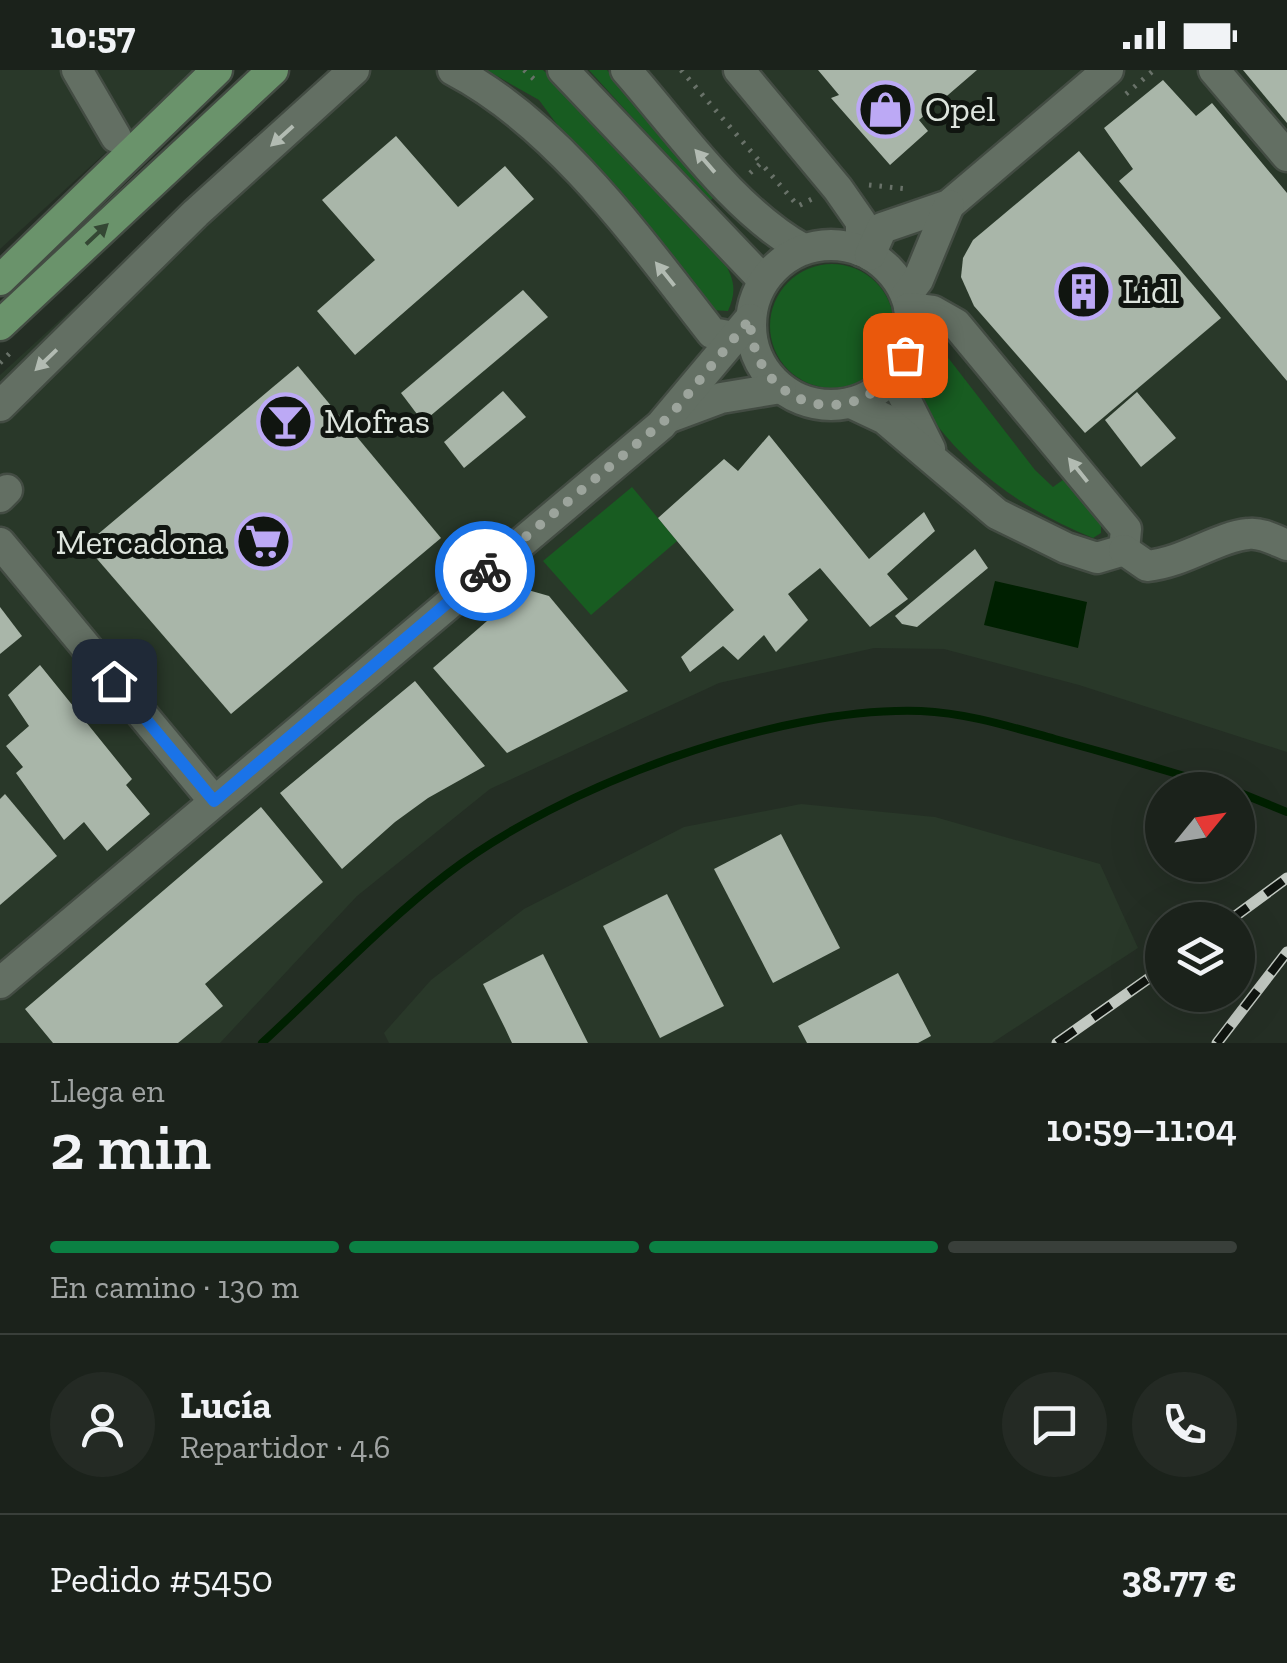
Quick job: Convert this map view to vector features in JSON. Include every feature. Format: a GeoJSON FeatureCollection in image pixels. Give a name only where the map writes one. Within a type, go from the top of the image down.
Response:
{"type":"FeatureCollection","features":[{"type":"Feature","properties":{"kind":"main road"},"geometry":{"type":"LineString","coordinates":[[0,280],[217,70]]}},
{"type":"Feature","properties":{"kind":"main road"},"geometry":{"type":"LineString","coordinates":[[0,325],[273,70]]}},
{"type":"Feature","properties":{"kind":"street"},"geometry":{"type":"LineString","coordinates":[[77,70],[116,137]]}},
{"type":"Feature","properties":{"kind":"street"},"geometry":{"type":"LineString","coordinates":[[0,406],[196,213],[354,70]]}},
{"type":"Feature","properties":{"kind":"street"},"geometry":{"type":"LineString","coordinates":[[454,70],[478,83],[544,136],[601,197],[712,333],[742,328]]}},
{"type":"Feature","properties":{"kind":"street"},"geometry":{"type":"LineString","coordinates":[[564,70],[764,280]]}},
{"type":"Feature","properties":{"kind":"street"},"geometry":{"type":"LineString","coordinates":[[626,70],[743,201],[776,234],[803,249]]}},
{"type":"Feature","properties":{"kind":"street"},"geometry":{"type":"LineString","coordinates":[[740,70],[861,222],[865,252]]}},
{"type":"Feature","properties":{"kind":"street"},"geometry":{"type":"LineString","coordinates":[[865,252],[882,228],[949,204],[1108,70]]}},
{"type":"Feature","properties":{"kind":"street"},"geometry":{"type":"LineString","coordinates":[[1214,70],[1287,156]]}},
{"type":"Feature","properties":{"kind":"street"},"geometry":{"type":"LineString","coordinates":[[838,190],[881,206],[918,200],[949,204]]}},
{"type":"Feature","properties":{"kind":"street"},"geometry":{"type":"LineString","coordinates":[[908,302],[949,204]]}},
{"type":"Feature","properties":{"kind":"street"},"geometry":{"type":"LineString","coordinates":[[0,983],[670,416],[742,328],[764,280],[781,262],[803,249],[832,244],[865,252],[892,272],[908,302],[910,340],[898,369],[878,390],[850,403],[821,405],[781,388],[770,377],[742,328]]}},
{"type":"Feature","properties":{"kind":"street"},"geometry":{"type":"LineString","coordinates":[[931,252],[938,287],[956,324],[1126,529],[1124,550]]}},
{"type":"Feature","properties":{"kind":"street"},"geometry":{"type":"LineString","coordinates":[[908,302],[956,324]]}},
{"type":"Feature","properties":{"kind":"street"},"geometry":{"type":"LineString","coordinates":[[898,369],[902,393],[936,461]]}},
{"type":"Feature","properties":{"kind":"street"},"geometry":{"type":"LineString","coordinates":[[670,416],[721,398],[781,388]]}},
{"type":"Feature","properties":{"kind":"street"},"geometry":{"type":"LineString","coordinates":[[850,403],[885,419],[997,514],[1097,558],[1124,550]]}},
{"type":"Feature","properties":{"kind":"street"},"geometry":{"type":"LineString","coordinates":[[1124,550],[1147,566],[1169,564],[1248,534],[1267,536],[1287,545]]}},
{"type":"Feature","properties":{"kind":"street"},"geometry":{"type":"LineString","coordinates":[[0,543],[214,801]]}},
{"type":"Feature","properties":{"kind":"path"},"geometry":{"type":"LineString","coordinates":[[681,70],[761,162]]}},
{"type":"Feature","properties":{"kind":"shaded area"},"geometry":{"type":"Polygon","coordinates":[[[0,70],[196,70],[0,249],[0,70]]]}},
{"type":"Feature","properties":{"kind":"shaded area"},"geometry":{"type":"Polygon","coordinates":[[[333,70],[1287,70],[1287,752],[1079,685],[944,649],[874,648],[719,683],[490,789],[357,896],[220,1043],[0,1043],[0,375],[333,70]]]}},
{"type":"Feature","properties":{"kind":"shaded area"},"geometry":{"type":"Polygon","coordinates":[[[995,581],[1087,602],[1078,648],[984,625],[995,581]]]}},
{"type":"Feature","properties":{"kind":"shaded area"},"geometry":{"type":"Polygon","coordinates":[[[801,804],[935,817],[1100,864],[1138,948],[992,1043],[389,1043],[384,1033],[431,980],[524,909],[684,827],[801,804]]]}},
{"type":"Feature","properties":{"kind":"green space"},"geometry":{"type":"Polygon","coordinates":[[[486,70],[543,70],[575,100],[726,265],[733,288],[728,311],[711,310],[539,100],[486,70]]]}},
{"type":"Feature","properties":{"kind":"green space"},"geometry":{"type":"Polygon","coordinates":[[[589,70],[607,70],[716,195],[709,202],[589,70]]]}},
{"type":"Feature","properties":{"kind":"green space"},"geometry":{"type":"Polygon","coordinates":[[[832,264],[856,269],[876,282],[889,302],[894,326],[889,350],[876,370],[856,383],[832,388],[808,383],[788,370],[775,350],[770,326],[775,302],[788,282],[808,269],[832,264]]]}},
{"type":"Feature","properties":{"kind":"green space"},"geometry":{"type":"Polygon","coordinates":[[[928,323],[937,326],[946,355],[1035,470],[1053,487],[1067,477],[1097,517],[1101,533],[1093,538],[1070,528],[1007,492],[969,461],[928,415],[916,396],[913,377],[928,323]]]}},
{"type":"Feature","properties":{"kind":"green space"},"geometry":{"type":"Polygon","coordinates":[[[632,487],[677,541],[591,615],[543,561],[632,487]]]}},
{"type":"Feature","properties":{"kind":"building","name":"Opel"},"geometry":{"type":"Polygon","coordinates":[[[818,70],[977,70],[919,120],[928,131],[890,165],[831,98],[839,95],[818,70]]]}},
{"type":"Feature","properties":{"kind":"building"},"geometry":{"type":"Polygon","coordinates":[[[1243,70],[1287,70],[1287,123],[1243,70]]]}},
{"type":"Feature","properties":{"kind":"building"},"geometry":{"type":"Polygon","coordinates":[[[1163,80],[1196,116],[1212,103],[1287,193],[1287,381],[1119,181],[1133,169],[1104,128],[1163,80]]]}},
{"type":"Feature","properties":{"kind":"building"},"geometry":{"type":"Polygon","coordinates":[[[396,136],[458,207],[505,166],[534,199],[355,355],[317,311],[375,260],[322,200],[396,136]]]}},
{"type":"Feature","properties":{"kind":"building","name":"Lidl"},"geometry":{"type":"Polygon","coordinates":[[[1079,151],[1221,318],[1085,433],[974,306],[961,277],[963,258],[973,240],[1079,151]]]}},
{"type":"Feature","properties":{"kind":"building"},"geometry":{"type":"Polygon","coordinates":[[[523,290],[548,317],[423,422],[401,393],[523,290]]]}},
{"type":"Feature","properties":{"kind":"building","name":"Mercadona"},"geometry":{"type":"Polygon","coordinates":[[[298,366],[441,538],[231,714],[85,545],[298,366]]]}},
{"type":"Feature","properties":{"kind":"building"},"geometry":{"type":"Polygon","coordinates":[[[503,391],[526,417],[464,468],[444,442],[503,391]]]}},
{"type":"Feature","properties":{"kind":"building"},"geometry":{"type":"Polygon","coordinates":[[[1137,392],[1176,438],[1141,467],[1105,420],[1137,392]]]}},
{"type":"Feature","properties":{"kind":"building"},"geometry":{"type":"Polygon","coordinates":[[[769,435],[869,559],[924,512],[935,531],[887,574],[908,599],[870,627],[820,568],[788,594],[808,620],[776,652],[764,635],[738,660],[723,646],[690,672],[681,657],[734,610],[658,518],[724,459],[738,471],[769,435]]]}},
{"type":"Feature","properties":{"kind":"building"},"geometry":{"type":"Polygon","coordinates":[[[975,549],[988,568],[917,627],[902,624],[895,616],[975,549]]]}},
{"type":"Feature","properties":{"kind":"building"},"geometry":{"type":"Polygon","coordinates":[[[528,590],[549,596],[628,691],[507,753],[433,668],[528,590]]]}},
{"type":"Feature","properties":{"kind":"building"},"geometry":{"type":"Polygon","coordinates":[[[0,607],[22,636],[0,654],[0,607]]]}},
{"type":"Feature","properties":{"kind":"building"},"geometry":{"type":"Polygon","coordinates":[[[40,665],[132,779],[126,785],[150,814],[107,851],[84,822],[64,840],[16,773],[23,767],[6,746],[29,726],[8,695],[40,665]]]}},
{"type":"Feature","properties":{"kind":"building"},"geometry":{"type":"Polygon","coordinates":[[[415,681],[485,766],[428,798],[342,869],[280,793],[415,681]]]}},
{"type":"Feature","properties":{"kind":"building"},"geometry":{"type":"Polygon","coordinates":[[[5,794],[57,856],[0,905],[0,799],[5,794]]]}},
{"type":"Feature","properties":{"kind":"building"},"geometry":{"type":"Polygon","coordinates":[[[261,807],[323,882],[205,984],[223,1006],[178,1043],[53,1043],[25,1009],[261,807]]]}},
{"type":"Feature","properties":{"kind":"building"},"geometry":{"type":"Polygon","coordinates":[[[781,834],[840,948],[773,983],[714,869],[781,834]]]}},
{"type":"Feature","properties":{"kind":"building"},"geometry":{"type":"Polygon","coordinates":[[[667,894],[724,1006],[660,1038],[603,926],[667,894]]]}},
{"type":"Feature","properties":{"kind":"building"},"geometry":{"type":"Polygon","coordinates":[[[543,954],[588,1043],[512,1043],[483,984],[543,954]]]}},
{"type":"Feature","properties":{"kind":"building"},"geometry":{"type":"Polygon","coordinates":[[[898,973],[931,1036],[918,1043],[807,1043],[798,1026],[898,973]]]}},
{"type":"Feature","properties":{"kind":"waterway"},"geometry":{"type":"LineString","coordinates":[[262,1043],[399,914],[494,842],[609,782],[738,737],[864,713],[938,712],[1005,725],[1171,772]]}},
{"type":"Feature","properties":{"kind":"waterway"},"geometry":{"type":"LineString","coordinates":[[1255,799],[1287,812]]}},
{"type":"Feature","properties":{"kind":"railway"},"geometry":{"type":"LineString","coordinates":[[1254,902],[1287,878]]}},
{"type":"Feature","properties":{"kind":"railway"},"geometry":{"type":"LineString","coordinates":[[1217,1043],[1287,952]]}},
{"type":"Feature","properties":{"kind":"railway"},"geometry":{"type":"LineString","coordinates":[[1057,1043],[1145,981]]}},
{"type":"Feature","properties":{"kind":"way so far"},"geometry":{"type":"LineString","coordinates":[[485,571],[670,416],[750,319],[754,350],[761,364],[781,388],[807,402],[836,405],[865,398],[889,380],[905,355]]}},
{"type":"Feature","properties":{"kind":"place","name":"Opel"},"geometry":{"type":"Point","coordinates":[886,109]}},
{"type":"Feature","properties":{"kind":"place","name":"Lidl"},"geometry":{"type":"Point","coordinates":[1083,291]}},
{"type":"Feature","properties":{"kind":"place","name":"Mofras"},"geometry":{"type":"Point","coordinates":[285,421]}},
{"type":"Feature","properties":{"kind":"place","name":"Mercadona"},"geometry":{"type":"Point","coordinates":[263,542]}},
{"type":"Feature","properties":{"kind":"route"},"geometry":{"type":"LineString","coordinates":[[114,681],[214,801],[485,571]]}}]}
